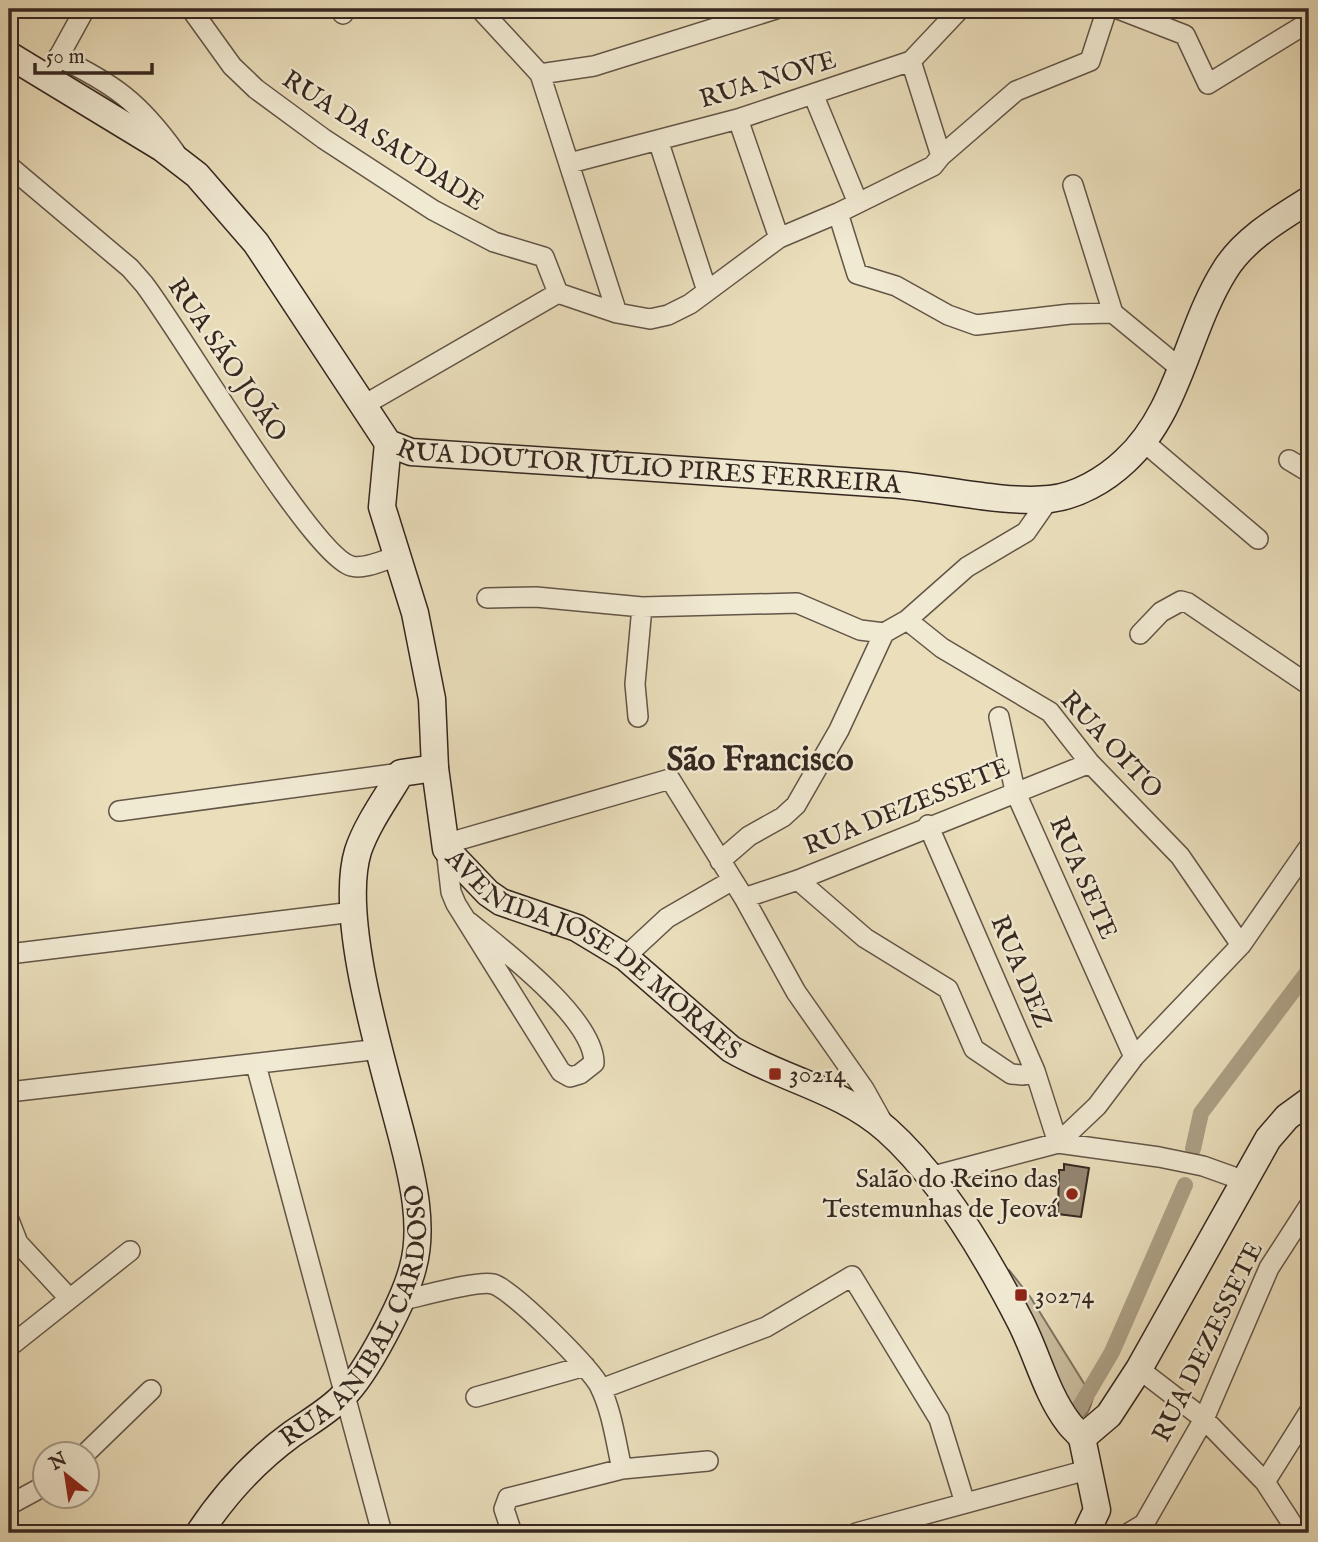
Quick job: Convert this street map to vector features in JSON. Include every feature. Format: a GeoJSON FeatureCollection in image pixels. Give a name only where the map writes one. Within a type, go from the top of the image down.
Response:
{"type":"FeatureCollection","features":[{"type":"Feature","properties":{"kind":"street"},"geometry":{"type":"LineString","coordinates":[[52,68],[85,9]]}},
{"type":"Feature","properties":{"kind":"street","name":"RUA DA SAUDADE"},"geometry":{"type":"LineString","coordinates":[[191,9],[232,66],[256,89],[324,139],[433,210],[494,242],[544,257],[558,293]]}},
{"type":"Feature","properties":{"kind":"street"},"geometry":{"type":"LineString","coordinates":[[481,9],[540,74],[617,313]]}},
{"type":"Feature","properties":{"kind":"street"},"geometry":{"type":"LineString","coordinates":[[540,74],[594,66],[776,9]]}},
{"type":"Feature","properties":{"kind":"street","name":"RUA NOVE"},"geometry":{"type":"LineString","coordinates":[[570,163],[738,119],[911,61],[960,9]]}},
{"type":"Feature","properties":{"kind":"street"},"geometry":{"type":"LineString","coordinates":[[364,405],[558,293],[617,313],[650,319],[690,304],[779,238],[858,204],[933,166],[1016,91],[1090,61],[1107,9]]}},
{"type":"Feature","properties":{"kind":"street"},"geometry":{"type":"LineString","coordinates":[[1118,9],[1185,35],[1208,84],[1309,22]]}},
{"type":"Feature","properties":{"kind":"street","name":"RUA DOUTOR JÚLIO PIRES FERREIRA"},"geometry":{"type":"LineString","coordinates":[[9,55],[52,68],[181,162],[256,243],[388,443],[411,452],[895,484],[1049,499],[1074,494],[1099,480],[1144,442],[1181,369],[1226,269],[1244,247],[1309,200]]}},
{"type":"Feature","properties":{"kind":"street"},"geometry":{"type":"LineString","coordinates":[[911,61],[941,156]]}},
{"type":"Feature","properties":{"kind":"street"},"geometry":{"type":"LineString","coordinates":[[813,94],[858,204]]}},
{"type":"Feature","properties":{"kind":"street"},"geometry":{"type":"LineString","coordinates":[[738,119],[779,238]]}},
{"type":"Feature","properties":{"kind":"street"},"geometry":{"type":"LineString","coordinates":[[657,140],[707,291]]}},
{"type":"Feature","properties":{"kind":"street","name":"RUA SÃO JOÃO"},"geometry":{"type":"LineString","coordinates":[[9,166],[130,268],[144,284],[300,514],[341,561],[358,568],[397,556]]}},
{"type":"Feature","properties":{"kind":"street"},"geometry":{"type":"LineString","coordinates":[[1073,185],[1113,313],[1181,369]]}},
{"type":"Feature","properties":{"kind":"street"},"geometry":{"type":"LineString","coordinates":[[838,213],[857,274],[896,286],[948,315],[976,325],[1070,314],[1113,313]]}},
{"type":"Feature","properties":{"kind":"street"},"geometry":{"type":"LineString","coordinates":[[1144,442],[1258,539]]}},
{"type":"Feature","properties":{"kind":"street","name":"AVENIDA JOSE DE MORAES"},"geometry":{"type":"LineString","coordinates":[[388,443],[382,507],[415,613],[432,699],[435,768],[446,847],[488,893],[501,902],[577,928],[625,957],[732,1049],[751,1060],[831,1093],[887,1130],[930,1177],[990,1269],[1021,1323],[1068,1423],[1083,1437]]}},
{"type":"Feature","properties":{"kind":"street"},"geometry":{"type":"LineString","coordinates":[[1289,460],[1309,472]]}},
{"type":"Feature","properties":{"kind":"street"},"geometry":{"type":"LineString","coordinates":[[720,861],[749,836],[783,817],[801,798],[839,730],[884,633],[907,620],[967,567],[1029,530],[1049,499]]}},
{"type":"Feature","properties":{"kind":"street"},"geometry":{"type":"LineString","coordinates":[[487,598],[536,597],[642,607],[797,603],[860,630],[884,633]]}},
{"type":"Feature","properties":{"kind":"street"},"geometry":{"type":"LineString","coordinates":[[1140,634],[1161,612],[1181,601],[1188,603],[1309,685]]}},
{"type":"Feature","properties":{"kind":"street"},"geometry":{"type":"LineString","coordinates":[[638,717],[635,684],[642,607]]}},
{"type":"Feature","properties":{"kind":"street","name":"RUA OITO"},"geometry":{"type":"LineString","coordinates":[[907,620],[942,648],[1050,712],[1090,762],[1180,856],[1241,945]]}},
{"type":"Feature","properties":{"kind":"street","name":"RUA SETE"},"geometry":{"type":"LineString","coordinates":[[999,717],[1015,791],[1134,1057]]}},
{"type":"Feature","properties":{"kind":"street","name":"RUA DEZESSETE"},"geometry":{"type":"LineString","coordinates":[[744,898],[798,880],[928,825],[1090,762]]}},
{"type":"Feature","properties":{"kind":"street"},"geometry":{"type":"LineString","coordinates":[[119,811],[435,768]]}},
{"type":"Feature","properties":{"kind":"street","name":"RUA ANIBAL CARDOSO"},"geometry":{"type":"LineString","coordinates":[[199,1533],[218,1504],[247,1472],[290,1435],[345,1395],[372,1355],[413,1266],[417,1237],[412,1178],[373,1020],[358,952],[353,912],[358,852],[401,772]]}},
{"type":"Feature","properties":{"kind":"street"},"geometry":{"type":"LineString","coordinates":[[469,922],[536,977],[582,1029],[594,1055],[594,1063],[589,1069],[570,1077],[561,1072],[469,922],[451,892],[446,847],[670,779],[744,898],[796,992],[864,1089],[887,1130]]}},
{"type":"Feature","properties":{"kind":"street","name":"RUA DEZ"},"geometry":{"type":"LineString","coordinates":[[928,825],[1035,1071],[1058,1143]]}},
{"type":"Feature","properties":{"kind":"street"},"geometry":{"type":"LineString","coordinates":[[1058,1143],[1097,1106],[1134,1057],[1241,945],[1309,847]]}},
{"type":"Feature","properties":{"kind":"street"},"geometry":{"type":"LineString","coordinates":[[798,880],[865,938],[948,989],[974,1049],[1016,1076],[1035,1071]]}},
{"type":"Feature","properties":{"kind":"street"},"geometry":{"type":"LineString","coordinates":[[625,957],[667,918],[731,881]]}},
{"type":"Feature","properties":{"kind":"street"},"geometry":{"type":"LineString","coordinates":[[9,954],[353,912]]}},
{"type":"Feature","properties":{"kind":"street"},"geometry":{"type":"LineString","coordinates":[[9,1092],[380,1049]]}},
{"type":"Feature","properties":{"kind":"street"},"geometry":{"type":"LineString","coordinates":[[256,1065],[382,1533]]}},
{"type":"Feature","properties":{"kind":"street"},"geometry":{"type":"LineString","coordinates":[[1093,1526],[1083,1437],[1109,1415],[1139,1369],[1268,1139],[1287,1117],[1309,1101]]}},
{"type":"Feature","properties":{"kind":"street"},"geometry":{"type":"LineString","coordinates":[[930,1177],[1058,1143],[1159,1157],[1203,1167],[1245,1181]]}},
{"type":"Feature","properties":{"kind":"street","name":"RUA DEZESSETE"},"geometry":{"type":"LineString","coordinates":[[1129,1533],[1144,1524],[1204,1419],[1269,1268],[1309,1206]]}},
{"type":"Feature","properties":{"kind":"street"},"geometry":{"type":"LineString","coordinates":[[9,1220],[18,1243],[69,1298]]}},
{"type":"Feature","properties":{"kind":"street"},"geometry":{"type":"LineString","coordinates":[[9,1347],[130,1251]]}},
{"type":"Feature","properties":{"kind":"street"},"geometry":{"type":"LineString","coordinates":[[601,1388],[766,1327],[852,1276],[939,1419],[965,1503]]}},
{"type":"Feature","properties":{"kind":"street"},"geometry":{"type":"LineString","coordinates":[[399,1301],[495,1284],[559,1339],[585,1366],[601,1388],[622,1469]]}},
{"type":"Feature","properties":{"kind":"street"},"geometry":{"type":"LineString","coordinates":[[476,1398],[585,1366]]}},
{"type":"Feature","properties":{"kind":"street"},"geometry":{"type":"LineString","coordinates":[[1139,1369],[1204,1419],[1265,1482],[1298,1533]]}},
{"type":"Feature","properties":{"kind":"street"},"geometry":{"type":"LineString","coordinates":[[100,1440],[151,1390]]}},
{"type":"Feature","properties":{"kind":"street"},"geometry":{"type":"LineString","coordinates":[[1265,1482],[1309,1412]]}},
{"type":"Feature","properties":{"kind":"street"},"geometry":{"type":"LineString","coordinates":[[512,1533],[504,1510],[508,1498],[622,1469],[708,1461]]}},
{"type":"Feature","properties":{"kind":"street"},"geometry":{"type":"LineString","coordinates":[[856,1533],[1087,1470]]}},
{"type":"Feature","properties":{"kind":"street"},"geometry":{"type":"LineString","coordinates":[[9,1505],[32,1493]]}},
{"type":"Feature","properties":{"kind":"shaded area"},"geometry":{"type":"Polygon","coordinates":[[[1009,1270],[1031,1298],[1093,1398],[1088,1411],[1082,1417],[1078,1418],[1003,1273],[1009,1270]]]}},
{"type":"Feature","properties":{"kind":"building","name":"Salão do Reino das Testemunhas de Jeová"},"geometry":{"type":"Polygon","coordinates":[[[1064,1164],[1089,1168],[1081,1217],[1058,1214],[1059,1170],[1064,1170],[1064,1164]]]}},
{"type":"Feature","properties":{"kind":"waterway"},"geometry":{"type":"LineString","coordinates":[[1193,1149],[1201,1113],[1309,970]]}},
{"type":"Feature","properties":{"kind":"waterway"},"geometry":{"type":"LineString","coordinates":[[1075,1415],[1112,1352],[1185,1185]]}},
{"type":"Feature","properties":{"kind":"place","name":"30214"},"geometry":{"type":"Point","coordinates":[775,1074]}},
{"type":"Feature","properties":{"kind":"place","name":"Salão do Reino das Testemunhas de Jeová"},"geometry":{"type":"Point","coordinates":[1072,1194]}},
{"type":"Feature","properties":{"kind":"place","name":"30274"},"geometry":{"type":"Point","coordinates":[1021,1295]}},
{"type":"Feature","properties":{"kind":"district","name":"São Francisco"},"geometry":{"type":"Point","coordinates":[760,761]}}]}
